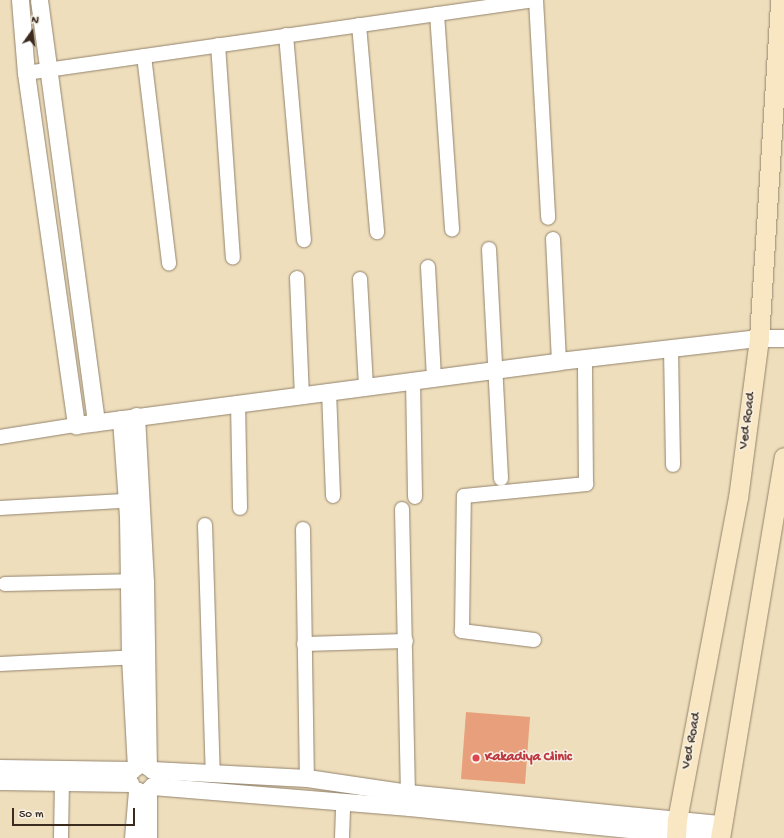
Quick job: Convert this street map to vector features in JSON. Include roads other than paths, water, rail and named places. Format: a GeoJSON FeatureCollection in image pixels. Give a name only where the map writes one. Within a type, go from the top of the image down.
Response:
{"type":"FeatureCollection","features":[{"type":"Feature","properties":{"kind":"main road","name":"Ved Road"},"geometry":{"type":"LineString","coordinates":[[677,830],[738,498],[759,338],[780,0]]}},
{"type":"Feature","properties":{"kind":"main road"},"geometry":{"type":"LineString","coordinates":[[720,833],[779,518],[784,457]]}},
{"type":"Feature","properties":{"kind":"street"},"geometry":{"type":"LineString","coordinates":[[20,0],[26,72],[76,426]]}},
{"type":"Feature","properties":{"kind":"street"},"geometry":{"type":"LineString","coordinates":[[39,0],[47,70],[96,422]]}},
{"type":"Feature","properties":{"kind":"street"},"geometry":{"type":"LineString","coordinates":[[26,72],[437,14],[513,1],[535,0],[548,218]]}},
{"type":"Feature","properties":{"kind":"street"},"geometry":{"type":"LineString","coordinates":[[437,14],[452,229]]}},
{"type":"Feature","properties":{"kind":"street"},"geometry":{"type":"LineString","coordinates":[[359,25],[377,232]]}},
{"type":"Feature","properties":{"kind":"street"},"geometry":{"type":"LineString","coordinates":[[286,35],[304,240]]}},
{"type":"Feature","properties":{"kind":"street"},"geometry":{"type":"LineString","coordinates":[[218,45],[233,257]]}},
{"type":"Feature","properties":{"kind":"street"},"geometry":{"type":"LineString","coordinates":[[144,56],[169,263]]}},
{"type":"Feature","properties":{"kind":"street"},"geometry":{"type":"LineString","coordinates":[[554,239],[559,361]]}},
{"type":"Feature","properties":{"kind":"street"},"geometry":{"type":"LineString","coordinates":[[488,249],[497,370],[501,479]]}},
{"type":"Feature","properties":{"kind":"street"},"geometry":{"type":"LineString","coordinates":[[428,267],[434,377]]}},
{"type":"Feature","properties":{"kind":"street"},"geometry":{"type":"LineString","coordinates":[[297,278],[302,394]]}},
{"type":"Feature","properties":{"kind":"street"},"geometry":{"type":"LineString","coordinates":[[360,279],[366,386]]}},
{"type":"Feature","properties":{"kind":"street"},"geometry":{"type":"LineString","coordinates":[[0,437],[96,422],[559,361],[759,338],[784,338]]}},
{"type":"Feature","properties":{"kind":"street"},"geometry":{"type":"LineString","coordinates":[[671,349],[673,465]]}},
{"type":"Feature","properties":{"kind":"street"},"geometry":{"type":"LineString","coordinates":[[534,640],[462,631],[464,496],[586,484],[585,358]]}},
{"type":"Feature","properties":{"kind":"street"},"geometry":{"type":"LineString","coordinates":[[413,380],[415,497]]}},
{"type":"Feature","properties":{"kind":"street"},"geometry":{"type":"LineString","coordinates":[[329,391],[334,496]]}},
{"type":"Feature","properties":{"kind":"street"},"geometry":{"type":"LineString","coordinates":[[238,403],[240,508]]}},
{"type":"Feature","properties":{"kind":"street"},"geometry":{"type":"LineString","coordinates":[[128,418],[134,500],[145,581],[138,657]]}},
{"type":"Feature","properties":{"kind":"street"},"geometry":{"type":"LineString","coordinates":[[0,508],[134,500]]}},
{"type":"Feature","properties":{"kind":"street"},"geometry":{"type":"LineString","coordinates":[[134,500],[128,582],[138,657],[142,778],[148,838]]}},
{"type":"Feature","properties":{"kind":"street"},"geometry":{"type":"LineString","coordinates":[[402,509],[406,641],[408,793]]}},
{"type":"Feature","properties":{"kind":"street"},"geometry":{"type":"LineString","coordinates":[[205,525],[213,773]]}},
{"type":"Feature","properties":{"kind":"street"},"geometry":{"type":"LineString","coordinates":[[303,529],[307,778]]}},
{"type":"Feature","properties":{"kind":"street"},"geometry":{"type":"LineString","coordinates":[[5,584],[145,581]]}},
{"type":"Feature","properties":{"kind":"street"},"geometry":{"type":"LineString","coordinates":[[304,644],[406,641]]}},
{"type":"Feature","properties":{"kind":"street"},"geometry":{"type":"LineString","coordinates":[[0,664],[138,657]]}},
{"type":"Feature","properties":{"kind":"street"},"geometry":{"type":"LineString","coordinates":[[0,768],[142,778],[343,801],[720,833]]}},
{"type":"Feature","properties":{"kind":"street"},"geometry":{"type":"LineString","coordinates":[[0,781],[62,782],[213,773],[307,778],[677,830]]}},
{"type":"Feature","properties":{"kind":"street"},"geometry":{"type":"LineString","coordinates":[[133,838],[142,778]]}},
{"type":"Feature","properties":{"kind":"street"},"geometry":{"type":"LineString","coordinates":[[61,838],[62,782]]}},
{"type":"Feature","properties":{"kind":"street"},"geometry":{"type":"LineString","coordinates":[[342,838],[343,801]]}},
{"type":"Feature","properties":{"kind":"place","name":"Kakadiya Clinic"},"geometry":{"type":"Point","coordinates":[476,758]}}]}
